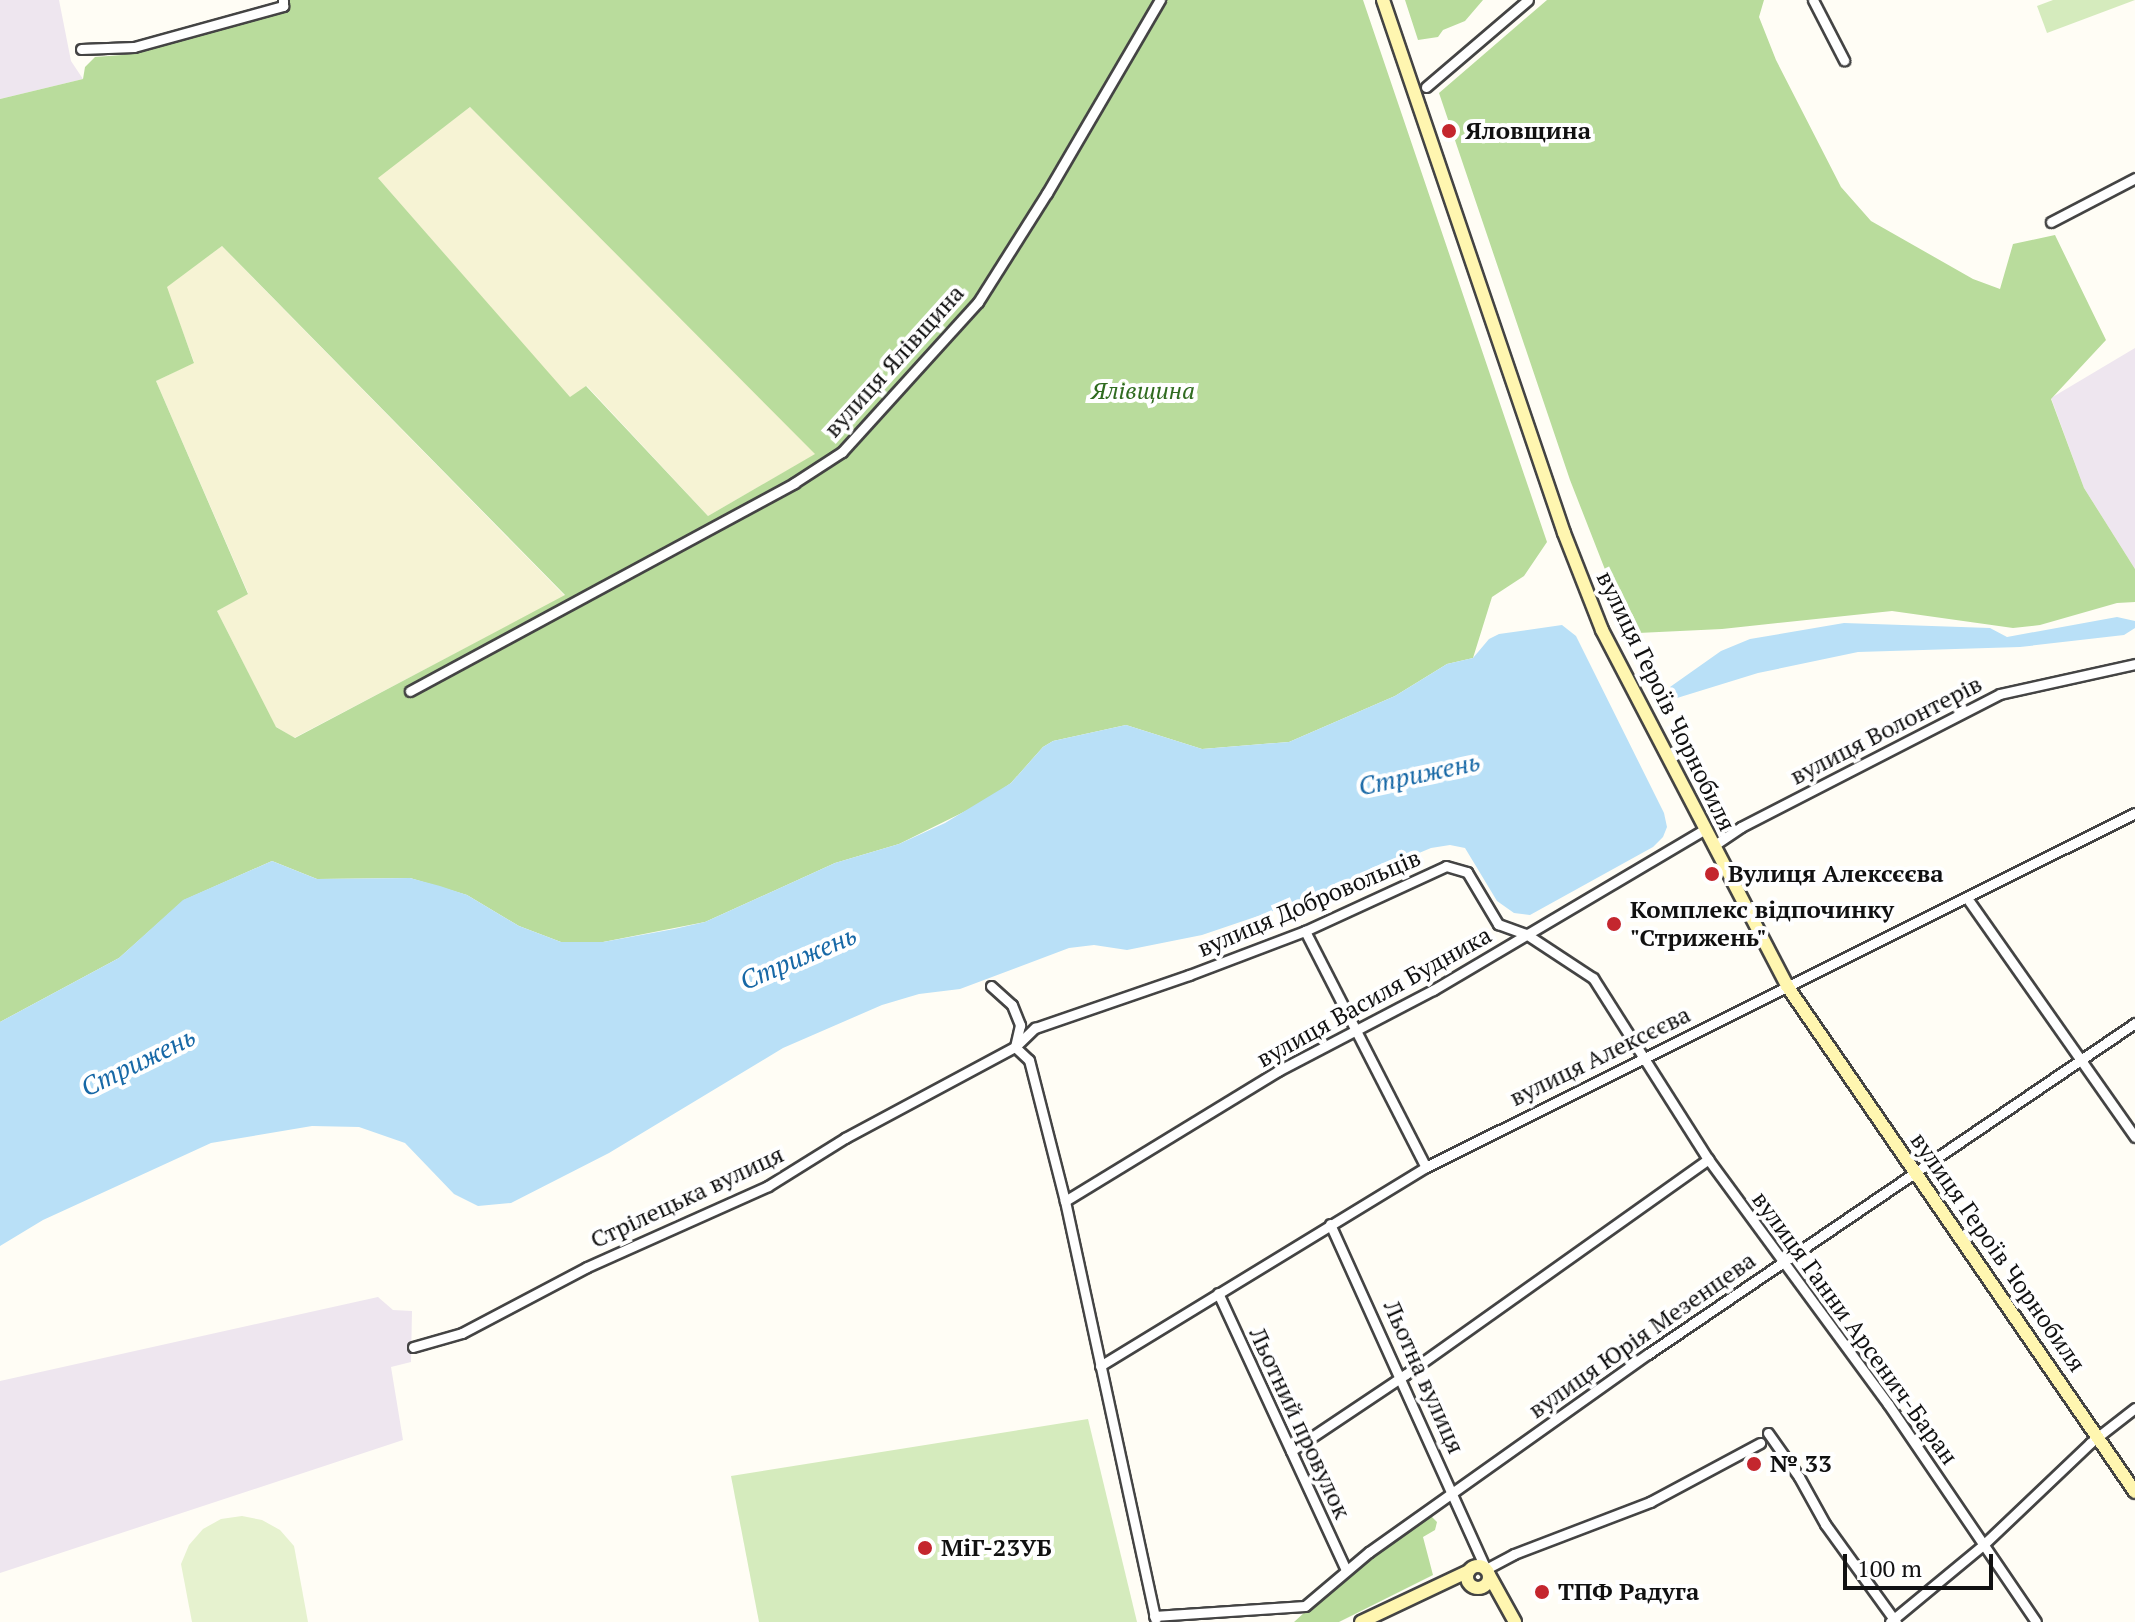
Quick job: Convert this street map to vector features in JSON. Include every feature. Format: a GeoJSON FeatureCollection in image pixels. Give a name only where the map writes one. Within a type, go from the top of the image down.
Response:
{"type":"FeatureCollection","features":[{"type":"Feature","properties":{"kind":"main road","name":"вулиця Героїв Чорнобиля"},"geometry":{"type":"LineString","coordinates":[[1383,0],[1578,573],[1602,630],[1787,986],[2135,1492]]}},
{"type":"Feature","properties":{"kind":"main road"},"geometry":{"type":"LineString","coordinates":[[1361,1622],[1452,1582],[1470,1570],[1488,1572],[1486,1584],[1474,1586],[1470,1570]]}},
{"type":"Feature","properties":{"kind":"main road","name":"Льотна вулиця"},"geometry":{"type":"LineString","coordinates":[[1488,1572],[1500,1600],[1515,1622]]}},
{"type":"Feature","properties":{"kind":"main road","name":"Льотна вулиця"},"geometry":{"type":"LineString","coordinates":[[1452,1582],[1474,1586],[1500,1600]]}},
{"type":"Feature","properties":{"kind":"street","name":"вулиця Ялівщина"},"geometry":{"type":"LineString","coordinates":[[410,691],[794,483],[842,452],[978,302],[1047,193],[1160,0]]}},
{"type":"Feature","properties":{"kind":"street"},"geometry":{"type":"LineString","coordinates":[[1426,87],[1528,0]]}},
{"type":"Feature","properties":{"kind":"street"},"geometry":{"type":"LineString","coordinates":[[1813,0],[1844,60]]}},
{"type":"Feature","properties":{"kind":"street"},"geometry":{"type":"LineString","coordinates":[[81,49],[134,47],[283,3]]}},
{"type":"Feature","properties":{"kind":"street"},"geometry":{"type":"LineString","coordinates":[[2051,222],[2135,178]]}},
{"type":"Feature","properties":{"kind":"street","name":"вулиця Волонтерів"},"geometry":{"type":"LineString","coordinates":[[1713,846],[1741,827],[2000,694],[2135,664]]}},
{"type":"Feature","properties":{"kind":"street","name":"вулиця Алексєєва"},"geometry":{"type":"LineString","coordinates":[[1100,1366],[1426,1167],[2135,813]]}},
{"type":"Feature","properties":{"kind":"street","name":"вулиця Василя Будника"},"geometry":{"type":"LineString","coordinates":[[1065,1201],[1278,1071],[1355,1032],[1704,830]]}},
{"type":"Feature","properties":{"kind":"street","name":"вулиця Добровольців"},"geometry":{"type":"LineString","coordinates":[[1015,1047],[1035,1028],[1305,931],[1446,866],[1467,872],[1498,924],[1526,934],[1593,978],[1641,1058]]}},
{"type":"Feature","properties":{"kind":"street"},"geometry":{"type":"LineString","coordinates":[[1967,898],[2080,1063],[2135,1137]]}},
{"type":"Feature","properties":{"kind":"street"},"geometry":{"type":"LineString","coordinates":[[1305,931],[1426,1167]]}},
{"type":"Feature","properties":{"kind":"street"},"geometry":{"type":"LineString","coordinates":[[991,986],[1012,1005],[1020,1025],[1015,1047],[1029,1060],[1065,1201],[1155,1619]]}},
{"type":"Feature","properties":{"kind":"street","name":"вулиця Юрія Мезенцева"},"geometry":{"type":"LineString","coordinates":[[1155,1619],[1305,1606],[1346,1570],[1782,1261],[2080,1063],[2135,1023]]}},
{"type":"Feature","properties":{"kind":"street","name":"Стрілецька вулиця"},"geometry":{"type":"LineString","coordinates":[[413,1347],[462,1333],[587,1267],[768,1186],[845,1138],[1015,1047]]}},
{"type":"Feature","properties":{"kind":"street","name":"вулиця Ганни Арсенич-Баран"},"geometry":{"type":"LineString","coordinates":[[1641,1058],[1708,1159],[1888,1404],[2036,1622]]}},
{"type":"Feature","properties":{"kind":"street"},"geometry":{"type":"LineString","coordinates":[[1291,1451],[1400,1378],[1708,1159]]}},
{"type":"Feature","properties":{"kind":"street","name":"Льотна вулиця"},"geometry":{"type":"LineString","coordinates":[[1330,1224],[1488,1572]]}},
{"type":"Feature","properties":{"kind":"street","name":"Льотний провулок"},"geometry":{"type":"LineString","coordinates":[[1218,1293],[1346,1570]]}},
{"type":"Feature","properties":{"kind":"street"},"geometry":{"type":"LineString","coordinates":[[1768,1433],[1799,1477],[1825,1524],[1893,1621],[1983,1545],[2098,1437],[2135,1408]]}},
{"type":"Feature","properties":{"kind":"street"},"geometry":{"type":"LineString","coordinates":[[1488,1572],[1514,1554],[1650,1502],[1760,1443]]}},
{"type":"Feature","properties":{"kind":"street"},"geometry":{"type":"LineString","coordinates":[[1470,1570],[1476,1548]]}},
{"type":"Feature","properties":{"kind":"shaded area"},"geometry":{"type":"Polygon","coordinates":[[[0,0],[59,0],[71,61],[83,79],[0,99],[0,0]]]}},
{"type":"Feature","properties":{"kind":"shaded area"},"geometry":{"type":"Polygon","coordinates":[[[470,107],[816,454],[708,516],[587,386],[570,398],[377,177],[470,107]]]}},
{"type":"Feature","properties":{"kind":"shaded area"},"geometry":{"type":"Polygon","coordinates":[[[222,246],[565,596],[294,738],[275,726],[217,611],[248,593],[156,381],[194,362],[166,287],[222,246]]]}},
{"type":"Feature","properties":{"kind":"shaded area"},"geometry":{"type":"Polygon","coordinates":[[[2135,348],[2135,569],[2084,488],[2051,398],[2135,348]]]}},
{"type":"Feature","properties":{"kind":"shaded area"},"geometry":{"type":"Polygon","coordinates":[[[378,1297],[393,1310],[412,1311],[411,1362],[391,1367],[403,1440],[0,1573],[0,1381],[378,1297]]]}},
{"type":"Feature","properties":{"kind":"green space","name":"Ялівщина"},"geometry":{"type":"Polygon","coordinates":[[[289,0],[1363,0],[1547,542],[1524,576],[1492,597],[1473,658],[1447,664],[1395,696],[1289,742],[1202,749],[1126,725],[1053,741],[1043,747],[1011,783],[984,802],[899,844],[835,863],[705,922],[603,942],[561,942],[519,926],[467,895],[410,878],[317,879],[272,861],[184,900],[119,958],[0,1022],[0,99],[83,79],[85,67],[95,57],[122,55],[289,0]],[[470,107],[378,178],[570,397],[586,386],[708,516],[815,454],[470,107]],[[222,246],[167,287],[194,363],[156,381],[248,594],[217,611],[276,727],[295,738],[565,595],[222,246]]]}},
{"type":"Feature","properties":{"kind":"green space"},"geometry":{"type":"Polygon","coordinates":[[[1405,0],[1483,0],[1465,21],[1443,30],[1438,37],[1418,40],[1405,0]]]}},
{"type":"Feature","properties":{"kind":"green space"},"geometry":{"type":"Polygon","coordinates":[[[1547,0],[1764,0],[1759,17],[1776,60],[1841,187],[1871,221],[1973,279],[2000,289],[2013,244],[2055,235],[2106,340],[2051,399],[2084,488],[2135,569],[2135,602],[2117,603],[2040,625],[2013,628],[1892,611],[1722,629],[1638,633],[1613,590],[1570,480],[1439,93],[1547,0]]]}},
{"type":"Feature","properties":{"kind":"green space"},"geometry":{"type":"Polygon","coordinates":[[[2053,0],[2135,0],[2047,33],[2037,6],[2053,0]]]}},
{"type":"Feature","properties":{"kind":"green space"},"geometry":{"type":"Polygon","coordinates":[[[1088,1419],[1137,1622],[759,1622],[731,1476],[1088,1419]]]}},
{"type":"Feature","properties":{"kind":"green space"},"geometry":{"type":"Polygon","coordinates":[[[242,1516],[262,1520],[280,1530],[294,1546],[308,1622],[192,1622],[181,1564],[189,1545],[203,1529],[221,1519],[242,1516]]]}},
{"type":"Feature","properties":{"kind":"green space"},"geometry":{"type":"Polygon","coordinates":[[[1431,1516],[1437,1522],[1435,1530],[1423,1537],[1433,1575],[1339,1622],[1294,1622],[1350,1571],[1431,1516]]]}},
{"type":"Feature","properties":{"kind":"water"},"geometry":{"type":"Polygon","coordinates":[[[2117,617],[2135,621],[2135,628],[2124,635],[2020,647],[1858,652],[1758,673],[1677,698],[1670,687],[1721,651],[1750,639],[1844,623],[1990,628],[2007,637],[2117,617]]]}},
{"type":"Feature","properties":{"kind":"water","name":"Стрижень"},"geometry":{"type":"Polygon","coordinates":[[[1562,625],[1576,636],[1664,813],[1667,827],[1663,837],[1653,847],[1530,915],[1514,913],[1497,901],[1465,848],[1450,845],[1431,848],[1311,898],[1202,935],[1127,950],[1094,945],[1069,948],[960,989],[919,994],[882,1005],[783,1048],[609,1153],[511,1203],[478,1206],[454,1194],[405,1143],[359,1127],[312,1126],[211,1143],[43,1220],[0,1246],[0,1022],[119,958],[183,900],[272,861],[317,879],[410,878],[467,895],[519,926],[561,942],[603,942],[705,922],[835,863],[899,844],[945,823],[1011,783],[1043,747],[1053,741],[1126,725],[1202,749],[1289,742],[1395,696],[1447,664],[1473,658],[1489,639],[1499,634],[1562,625]]]}},
{"type":"Feature","properties":{"kind":"place","name":"Яловщина"},"geometry":{"type":"Point","coordinates":[1449,131]}},
{"type":"Feature","properties":{"kind":"place","name":"Вулиця Алексєєва"},"geometry":{"type":"Point","coordinates":[1712,874]}},
{"type":"Feature","properties":{"kind":"place","name":"Комплекс відпочинку \"Стрижень\""},"geometry":{"type":"Point","coordinates":[1614,924]}},
{"type":"Feature","properties":{"kind":"place","name":"№ 33"},"geometry":{"type":"Point","coordinates":[1754,1464]}},
{"type":"Feature","properties":{"kind":"place","name":"МіГ-23УБ"},"geometry":{"type":"Point","coordinates":[925,1548]}},
{"type":"Feature","properties":{"kind":"place","name":"ТПФ Радуга"},"geometry":{"type":"Point","coordinates":[1542,1592]}}]}
